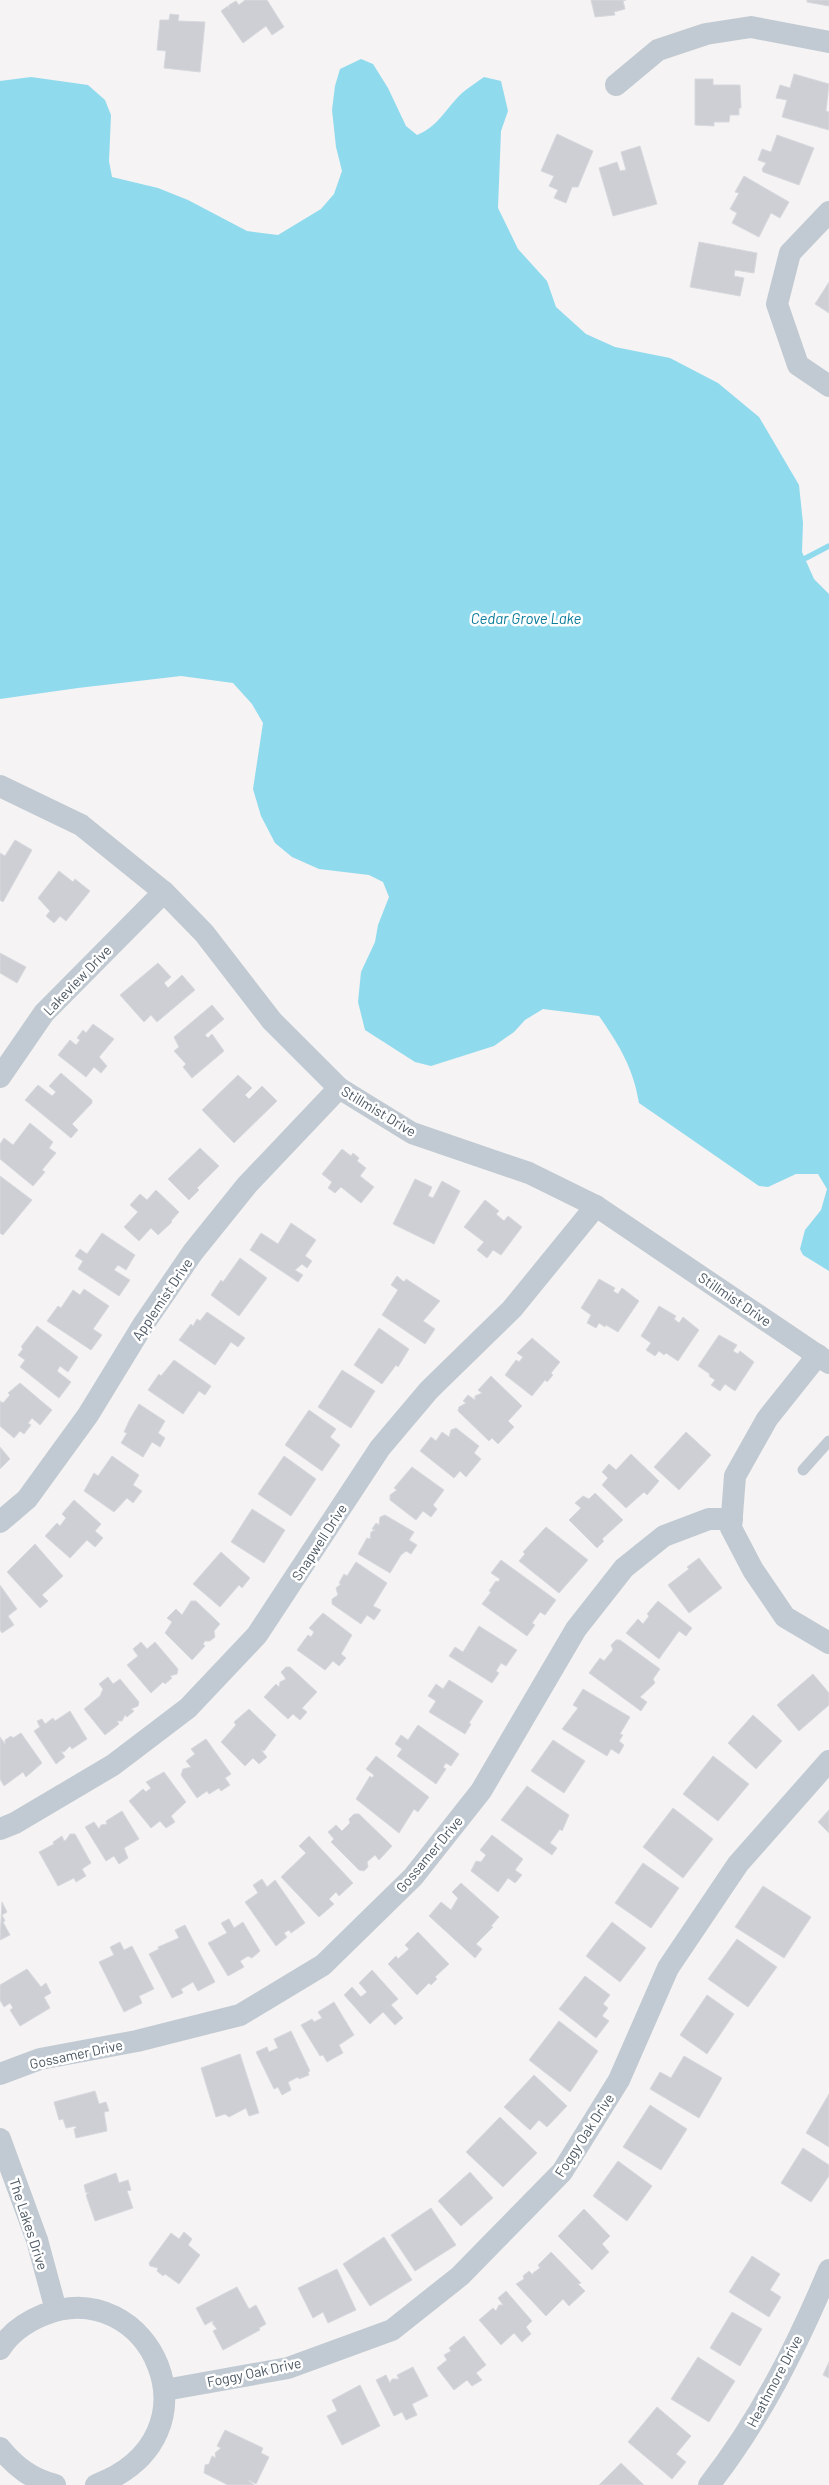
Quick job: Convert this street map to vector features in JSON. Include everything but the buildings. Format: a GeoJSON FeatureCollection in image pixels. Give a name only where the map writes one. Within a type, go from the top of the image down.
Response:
{"type":"FeatureCollection","features":[{"type":"Feature","properties":{"kind":"street"},"geometry":{"type":"LineString","coordinates":[[616,84],[658,50],[706,34],[751,27],[829,42]]}},
{"type":"Feature","properties":{"kind":"street"},"geometry":{"type":"LineString","coordinates":[[829,212],[790,253],[777,304],[798,365],[829,386]]}},
{"type":"Feature","properties":{"kind":"street","name":"Stillmist Drive"},"geometry":{"type":"LineString","coordinates":[[0,786],[81,824],[164,892],[204,933],[272,1021],[340,1088],[412,1133],[529,1173],[596,1206],[824,1359],[767,1419],[735,1476],[731,1528],[753,1570],[786,1617],[829,1643]]}},
{"type":"Feature","properties":{"kind":"street","name":"Lakeview Drive"},"geometry":{"type":"LineString","coordinates":[[0,1077],[44,1013],[164,892]]}},
{"type":"Feature","properties":{"kind":"street","name":"Applemist Drive"},"geometry":{"type":"LineString","coordinates":[[0,1522],[27,1499],[88,1415],[143,1326],[194,1252],[247,1185],[340,1088]]}},
{"type":"Feature","properties":{"kind":"street","name":"Snapwell Drive"},"geometry":{"type":"LineString","coordinates":[[0,1829],[16,1823],[113,1765],[194,1702],[257,1635],[380,1448],[429,1390],[512,1310],[596,1206]]}},
{"type":"Feature","properties":{"kind":"street","name":"Gossamer Drive"},"geometry":{"type":"LineString","coordinates":[[0,2074],[40,2059],[138,2041],[240,2015],[324,1965],[413,1877],[482,1791],[576,1629],[624,1568],[664,1536],[708,1519],[732,1518]]}},
{"type":"Feature","properties":{"kind":"street","name":"Foggy Oak Drive"},"geometry":{"type":"LineString","coordinates":[[165,2390],[288,2368],[392,2330],[460,2276],[562,2172],[619,2080],[668,1968],[738,1864],[829,1761]]}},
{"type":"Feature","properties":{"kind":"street","name":"The Lakes Drive"},"geometry":{"type":"LineString","coordinates":[[0,2139],[37,2240],[56,2310]]}},
{"type":"Feature","properties":{"kind":"street","name":"Heathmore Drive"},"geometry":{"type":"LineString","coordinates":[[709,2485],[751,2426],[778,2380],[829,2270]]}},
{"type":"Feature","properties":{"kind":"street"},"geometry":{"type":"LineString","coordinates":[[0,2349],[6,2340],[28,2321],[56,2310],[86,2308],[116,2317],[140,2335],[158,2360],[165,2390],[163,2416],[154,2441],[139,2462],[118,2477],[96,2485]]}},
{"type":"Feature","properties":{"kind":"street"},"geometry":{"type":"LineString","coordinates":[[0,2448],[16,2467],[40,2481],[55,2485]]}},
{"type":"Feature","properties":{"kind":"lane"},"geometry":{"type":"LineString","coordinates":[[802,1470],[829,1441]]}},
{"type":"Feature","properties":{"kind":"water","name":"Cedar Grove Lake"},"geometry":{"type":"Polygon","coordinates":[[[361,59],[373,64],[388,88],[406,126],[417,135],[431,127],[462,93],[484,77],[501,81],[508,111],[501,131],[498,208],[518,249],[547,281],[556,307],[586,334],[615,347],[670,358],[718,383],[759,417],[799,485],[803,523],[802,552],[814,579],[829,594],[829,1271],[803,1255],[800,1249],[805,1230],[821,1210],[827,1189],[818,1174],[796,1174],[768,1187],[759,1186],[639,1103],[629,1067],[599,1016],[543,1009],[525,1020],[514,1032],[494,1046],[431,1066],[415,1062],[365,1030],[358,1002],[361,972],[375,942],[378,925],[389,897],[383,882],[369,875],[319,869],[292,857],[275,843],[261,816],[253,789],[263,723],[252,704],[233,683],[181,676],[0,699],[0,81],[31,77],[88,85],[105,100],[111,115],[109,161],[112,177],[158,188],[188,200],[247,231],[278,235],[321,209],[334,194],[342,171],[336,147],[332,110],[335,86],[340,69],[361,59]]]}},
{"type":"Feature","properties":{"kind":"waterway"},"geometry":{"type":"LineString","coordinates":[[806,558],[829,546]]}}]}
